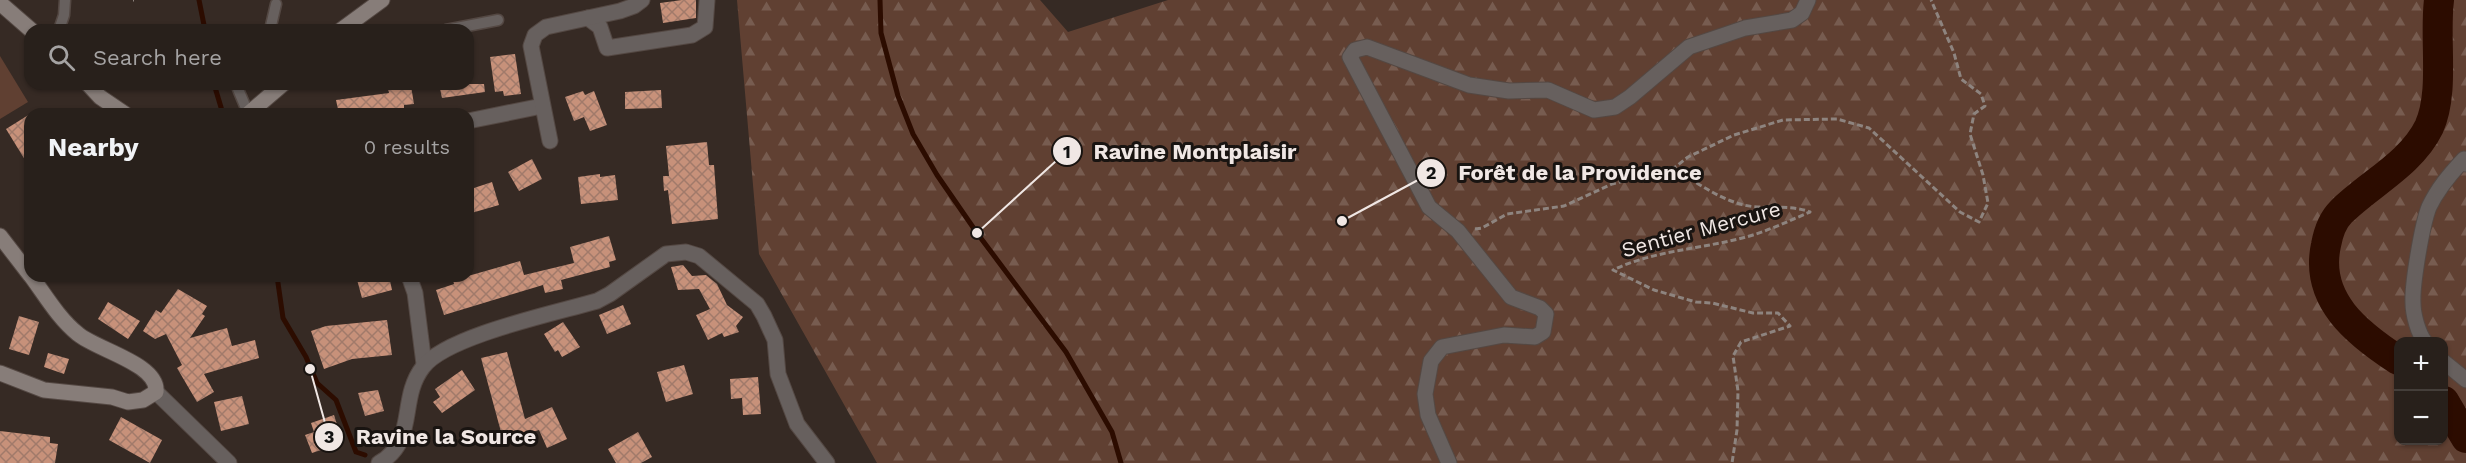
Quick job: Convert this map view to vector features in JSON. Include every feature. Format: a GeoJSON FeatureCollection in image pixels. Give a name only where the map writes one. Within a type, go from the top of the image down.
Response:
{"type":"FeatureCollection","features":[{"type":"Feature","properties":{"kind":"main road"},"geometry":{"type":"LineString","coordinates":[[349,24],[382,0]]}},
{"type":"Feature","properties":{"kind":"main road"},"geometry":{"type":"LineString","coordinates":[[0,3],[25,24]]}},
{"type":"Feature","properties":{"kind":"main road"},"geometry":{"type":"LineString","coordinates":[[94,90],[116,108]]}},
{"type":"Feature","properties":{"kind":"main road"},"geometry":{"type":"LineString","coordinates":[[255,108],[276,90]]}},
{"type":"Feature","properties":{"kind":"main road"},"geometry":{"type":"LineString","coordinates":[[0,236],[24,268]]}},
{"type":"Feature","properties":{"kind":"main road"},"geometry":{"type":"LineString","coordinates":[[0,373],[44,390],[112,397],[128,402],[143,400],[156,392],[154,379],[143,368],[78,334],[35,282]]}},
{"type":"Feature","properties":{"kind":"street"},"geometry":{"type":"LineString","coordinates":[[550,141],[531,46],[535,35],[546,27],[634,6],[642,0]]}},
{"type":"Feature","properties":{"kind":"street"},"geometry":{"type":"LineString","coordinates":[[588,18],[600,27],[607,48],[692,35],[705,27],[707,0]]}},
{"type":"Feature","properties":{"kind":"street"},"geometry":{"type":"LineString","coordinates":[[1449,463],[1428,415],[1425,394],[1431,361],[1442,347],[1504,335],[1535,337],[1543,332],[1546,314],[1540,308],[1511,297],[1458,231],[1429,207],[1371,96],[1351,63],[1350,57],[1355,50],[1367,47],[1469,85],[1509,91],[1548,90],[1594,110],[1615,107],[1630,98],[1689,47],[1745,28],[1792,20],[1802,13],[1808,0]]}},
{"type":"Feature","properties":{"kind":"street"},"geometry":{"type":"LineString","coordinates":[[474,120],[542,106]]}},
{"type":"Feature","properties":{"kind":"street"},"geometry":{"type":"LineString","coordinates":[[2421,337],[2412,304],[2429,209],[2444,180],[2465,160]]}},
{"type":"Feature","properties":{"kind":"street"},"geometry":{"type":"LineString","coordinates":[[379,463],[395,450],[401,440],[406,428],[407,404],[412,384],[424,364],[458,342],[597,301],[666,254],[686,252],[699,256],[756,304],[775,340],[778,374],[797,424],[826,463]]}},
{"type":"Feature","properties":{"kind":"street"},"geometry":{"type":"LineString","coordinates":[[411,282],[415,293],[424,364]]}},
{"type":"Feature","properties":{"kind":"street"},"geometry":{"type":"LineString","coordinates":[[2448,365],[2466,380]]}},
{"type":"Feature","properties":{"kind":"street"},"geometry":{"type":"LineString","coordinates":[[156,392],[229,463]]}},
{"type":"Feature","properties":{"kind":"lane"},"geometry":{"type":"LineString","coordinates":[[61,24],[65,0]]}},
{"type":"Feature","properties":{"kind":"lane"},"geometry":{"type":"LineString","coordinates":[[271,24],[276,4]]}},
{"type":"Feature","properties":{"kind":"lane"},"geometry":{"type":"LineString","coordinates":[[474,25],[498,20]]}},
{"type":"Feature","properties":{"kind":"lane"},"geometry":{"type":"LineString","coordinates":[[238,90],[246,108]]}},
{"type":"Feature","properties":{"kind":"path"},"geometry":{"type":"LineString","coordinates":[[1458,231],[1482,228],[1507,214],[1564,206],[1612,184],[1674,168],[1688,157],[1734,135],[1783,120],[1837,119],[1869,128],[1960,212],[1979,222],[1988,203],[1983,175],[1970,134],[1974,114],[1985,106],[1981,94],[1961,79],[1954,53],[1930,0]]}},
{"type":"Feature","properties":{"kind":"path","name":"Sentier Mercure"},"geometry":{"type":"LineString","coordinates":[[1674,168],[1713,193],[1741,205],[1797,207],[1810,212],[1752,235],[1650,257],[1613,270],[1654,290],[1696,302],[1712,303],[1753,313],[1778,313],[1790,326],[1741,342],[1733,356],[1738,391],[1737,430],[1732,463]]}},
{"type":"Feature","properties":{"kind":"green space"},"geometry":{"type":"Polygon","coordinates":[[[737,0],[1040,0],[1068,32],[1168,0],[2466,0],[2466,463],[877,463],[759,254],[737,0]]]}},
{"type":"Feature","properties":{"kind":"green space"},"geometry":{"type":"Polygon","coordinates":[[[0,56],[28,102],[0,119],[0,56]]]}},
{"type":"Feature","properties":{"kind":"building"},"geometry":{"type":"Polygon","coordinates":[[[696,0],[696,18],[663,23],[660,3],[696,0]]]}},
{"type":"Feature","properties":{"kind":"building"},"geometry":{"type":"Polygon","coordinates":[[[515,54],[521,94],[504,96],[503,91],[495,92],[490,57],[515,54]]]}},
{"type":"Feature","properties":{"kind":"building"},"geometry":{"type":"Polygon","coordinates":[[[474,84],[484,84],[485,92],[442,98],[440,90],[474,90],[474,84]]]}},
{"type":"Feature","properties":{"kind":"building"},"geometry":{"type":"Polygon","coordinates":[[[388,90],[412,90],[414,104],[404,105],[404,108],[338,108],[336,100],[389,93],[388,90]]]}},
{"type":"Feature","properties":{"kind":"building"},"geometry":{"type":"Polygon","coordinates":[[[661,90],[662,108],[625,109],[625,92],[661,90]]]}},
{"type":"Feature","properties":{"kind":"building"},"geometry":{"type":"Polygon","coordinates":[[[583,91],[585,95],[594,91],[607,125],[590,131],[584,117],[574,121],[565,97],[583,91]]]}},
{"type":"Feature","properties":{"kind":"building"},"geometry":{"type":"Polygon","coordinates":[[[24,118],[24,158],[6,129],[24,118]]]}},
{"type":"Feature","properties":{"kind":"building"},"geometry":{"type":"Polygon","coordinates":[[[707,142],[709,165],[714,165],[718,219],[672,224],[668,190],[664,191],[663,176],[669,176],[666,146],[707,142]]]}},
{"type":"Feature","properties":{"kind":"building"},"geometry":{"type":"Polygon","coordinates":[[[532,159],[542,179],[519,191],[508,172],[532,159]]]}},
{"type":"Feature","properties":{"kind":"building"},"geometry":{"type":"Polygon","coordinates":[[[600,174],[600,177],[615,175],[618,200],[581,204],[578,177],[600,174]]]}},
{"type":"Feature","properties":{"kind":"building"},"geometry":{"type":"Polygon","coordinates":[[[492,182],[499,205],[474,212],[474,188],[492,182]]]}},
{"type":"Feature","properties":{"kind":"building"},"geometry":{"type":"Polygon","coordinates":[[[609,236],[616,260],[609,262],[610,267],[561,280],[563,289],[545,293],[543,285],[444,315],[436,290],[454,284],[454,282],[474,282],[474,274],[520,261],[524,275],[574,263],[570,247],[609,236]]]}},
{"type":"Feature","properties":{"kind":"building"},"geometry":{"type":"Polygon","coordinates":[[[683,265],[692,276],[706,275],[717,284],[727,305],[743,317],[736,326],[739,332],[724,337],[722,333],[708,340],[696,315],[710,309],[699,289],[678,290],[671,267],[683,265]]]}},
{"type":"Feature","properties":{"kind":"building"},"geometry":{"type":"Polygon","coordinates":[[[358,282],[390,282],[392,290],[362,298],[358,282]]]}},
{"type":"Feature","properties":{"kind":"building"},"geometry":{"type":"Polygon","coordinates":[[[178,289],[207,306],[202,314],[205,316],[190,338],[227,328],[232,346],[255,340],[259,358],[204,374],[214,392],[197,402],[177,368],[182,365],[166,334],[155,339],[143,331],[156,310],[161,313],[178,289]]]}},
{"type":"Feature","properties":{"kind":"building"},"geometry":{"type":"Polygon","coordinates":[[[108,302],[140,321],[128,339],[98,319],[108,302]]]}},
{"type":"Feature","properties":{"kind":"building"},"geometry":{"type":"Polygon","coordinates":[[[623,305],[631,324],[607,334],[599,315],[623,305]]]}},
{"type":"Feature","properties":{"kind":"building"},"geometry":{"type":"Polygon","coordinates":[[[19,316],[39,322],[29,355],[9,349],[19,316]]]}},
{"type":"Feature","properties":{"kind":"building"},"geometry":{"type":"Polygon","coordinates":[[[387,320],[392,355],[352,359],[324,369],[311,331],[326,326],[387,320]]]}},
{"type":"Feature","properties":{"kind":"building"},"geometry":{"type":"Polygon","coordinates":[[[563,322],[580,347],[562,357],[558,350],[555,352],[544,334],[563,322]]]}},
{"type":"Feature","properties":{"kind":"building"},"geometry":{"type":"Polygon","coordinates":[[[507,352],[525,419],[552,407],[567,439],[547,448],[539,430],[507,439],[505,431],[501,432],[481,358],[507,352]]]}},
{"type":"Feature","properties":{"kind":"building"},"geometry":{"type":"Polygon","coordinates":[[[48,353],[69,359],[64,374],[44,367],[48,353]]]}},
{"type":"Feature","properties":{"kind":"building"},"geometry":{"type":"Polygon","coordinates":[[[684,365],[693,394],[666,402],[657,372],[684,365]]]}},
{"type":"Feature","properties":{"kind":"building"},"geometry":{"type":"Polygon","coordinates":[[[462,370],[475,390],[442,413],[433,402],[440,397],[435,389],[462,370]]]}},
{"type":"Feature","properties":{"kind":"building"},"geometry":{"type":"Polygon","coordinates":[[[758,377],[761,414],[743,415],[742,398],[731,399],[730,379],[758,377]]]}},
{"type":"Feature","properties":{"kind":"building"},"geometry":{"type":"Polygon","coordinates":[[[378,390],[384,411],[365,416],[358,393],[378,390]]]}},
{"type":"Feature","properties":{"kind":"building"},"geometry":{"type":"Polygon","coordinates":[[[242,396],[249,424],[221,431],[214,402],[242,396]]]}},
{"type":"Feature","properties":{"kind":"building"},"geometry":{"type":"Polygon","coordinates":[[[334,415],[340,434],[331,438],[333,446],[312,453],[305,435],[314,432],[311,423],[334,415]]]}},
{"type":"Feature","properties":{"kind":"building"},"geometry":{"type":"Polygon","coordinates":[[[121,417],[162,440],[150,463],[109,440],[121,417]]]}},
{"type":"Feature","properties":{"kind":"building"},"geometry":{"type":"Polygon","coordinates":[[[0,431],[50,437],[50,443],[58,444],[55,463],[0,463],[0,431]]]}},
{"type":"Feature","properties":{"kind":"building"},"geometry":{"type":"Polygon","coordinates":[[[638,432],[652,457],[641,463],[616,463],[608,449],[638,432]]]}},
{"type":"Feature","properties":{"kind":"waterway"},"geometry":{"type":"LineString","coordinates":[[199,0],[204,24]]}},
{"type":"Feature","properties":{"kind":"waterway"},"geometry":{"type":"LineString","coordinates":[[880,0],[881,33],[898,96],[913,134],[937,175],[977,233],[1066,352],[1112,432],[1121,463]]}},
{"type":"Feature","properties":{"kind":"waterway"},"geometry":{"type":"LineString","coordinates":[[2394,357],[2354,327],[2333,299],[2324,265],[2326,245],[2331,228],[2338,216],[2401,163],[2412,152],[2429,127],[2437,98],[2439,0]]}},
{"type":"Feature","properties":{"kind":"waterway"},"geometry":{"type":"LineString","coordinates":[[216,90],[221,108]]}},
{"type":"Feature","properties":{"kind":"waterway"},"geometry":{"type":"LineString","coordinates":[[278,282],[283,318],[306,357],[317,383],[336,400],[356,452],[365,455]]}},
{"type":"Feature","properties":{"kind":"waterway"},"geometry":{"type":"LineString","coordinates":[[2448,408],[2466,438]]}},
{"type":"Feature","properties":{"kind":"place","name":"Forêt de la Providence"},"geometry":{"type":"Point","coordinates":[1342,221]}},
{"type":"Feature","properties":{"kind":"place","name":"Ravine Montplaisir"},"geometry":{"type":"Point","coordinates":[977,233]}},
{"type":"Feature","properties":{"kind":"place","name":"Ravine la Source"},"geometry":{"type":"Point","coordinates":[310,369]}}]}
